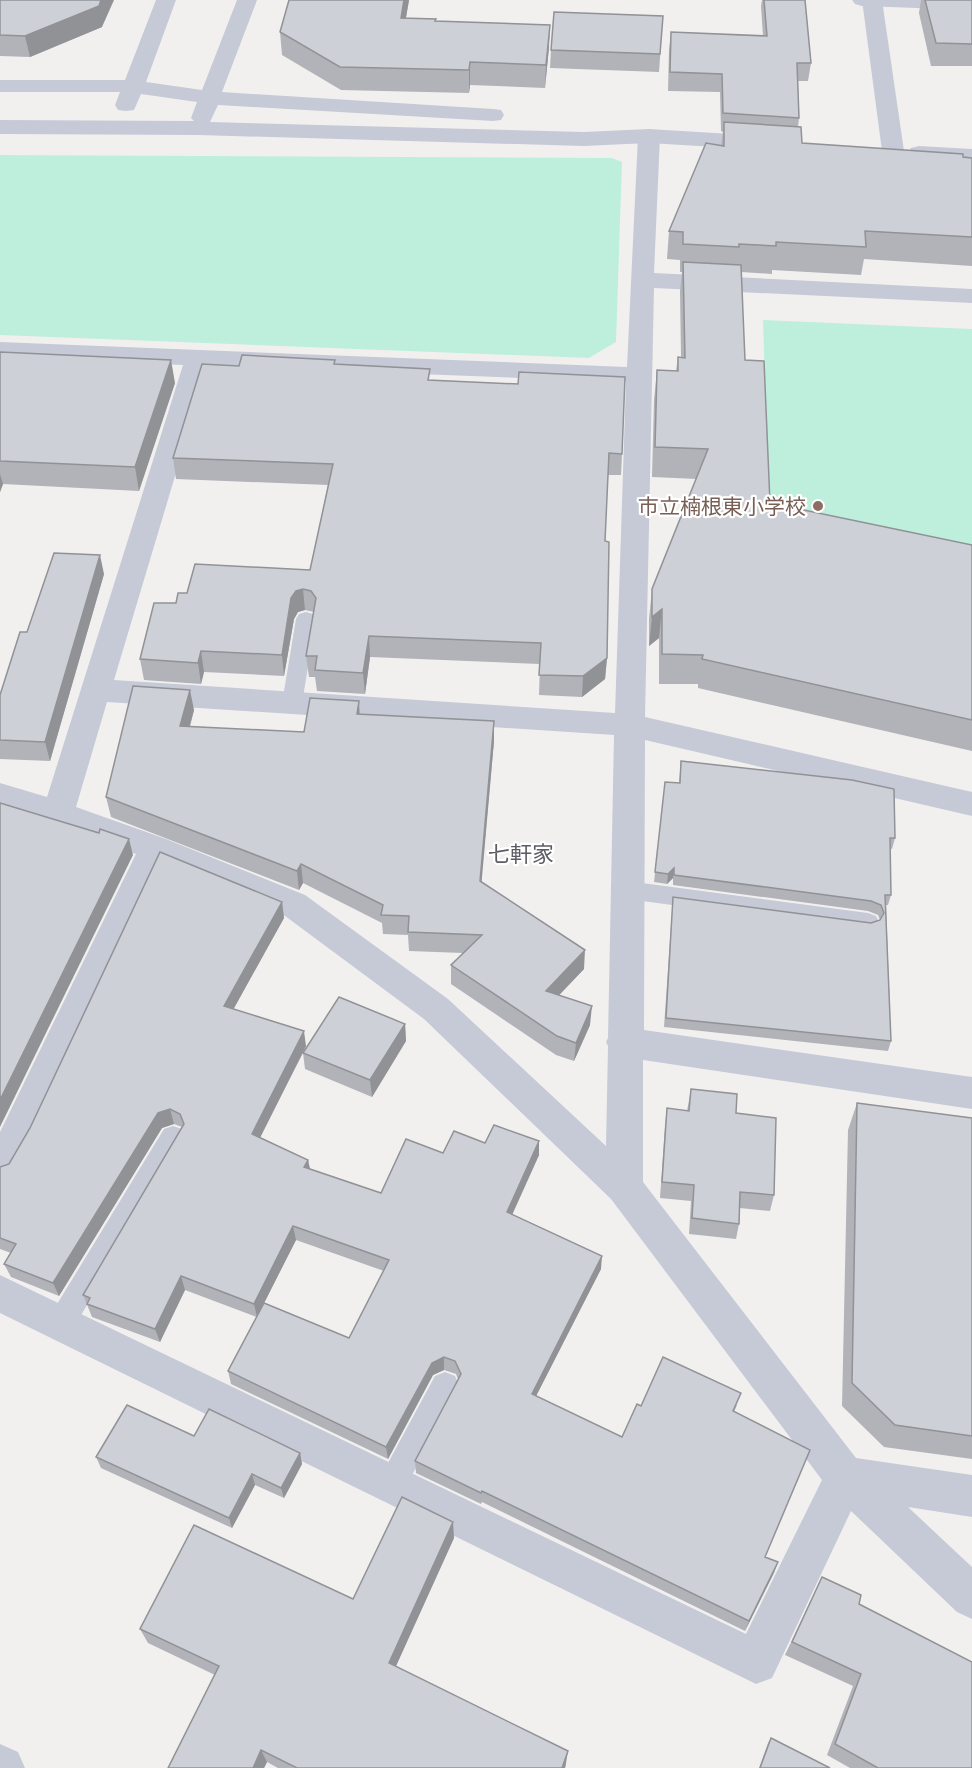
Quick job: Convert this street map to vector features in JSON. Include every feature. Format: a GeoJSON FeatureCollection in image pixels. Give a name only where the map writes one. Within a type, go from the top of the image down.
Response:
{"type":"FeatureCollection","features":[{"type":"Feature","properties":{"kind":"street"},"geometry":{"type":"LineString","coordinates":[[117,127],[166,0]]}},
{"type":"Feature","properties":{"kind":"street"},"geometry":{"type":"LineString","coordinates":[[198,128],[247,0]]}},
{"type":"Feature","properties":{"kind":"street"},"geometry":{"type":"LineString","coordinates":[[862,0],[972,4]]}},
{"type":"Feature","properties":{"kind":"street"},"geometry":{"type":"LineString","coordinates":[[872,0],[882,150],[972,156]]}},
{"type":"Feature","properties":{"kind":"street"},"geometry":{"type":"LineString","coordinates":[[0,86],[133,86],[210,99],[511,116]]}},
{"type":"Feature","properties":{"kind":"street"},"geometry":{"type":"LineString","coordinates":[[535,117],[594,121],[649,136]]}},
{"type":"Feature","properties":{"kind":"street"},"geometry":{"type":"LineString","coordinates":[[0,127],[198,128],[584,139],[649,136],[791,145]]}},
{"type":"Feature","properties":{"kind":"street"},"geometry":{"type":"LineString","coordinates":[[624,1187],[624,1042],[630,725],[642,280],[649,136]]}},
{"type":"Feature","properties":{"kind":"street"},"geometry":{"type":"LineString","coordinates":[[642,280],[972,296]]}},
{"type":"Feature","properties":{"kind":"street"},"geometry":{"type":"LineString","coordinates":[[0,350],[197,360],[639,375]]}},
{"type":"Feature","properties":{"kind":"street"},"geometry":{"type":"LineString","coordinates":[[58,813],[197,360]]}},
{"type":"Feature","properties":{"kind":"street"},"geometry":{"type":"LineString","coordinates":[[97,690],[630,725],[972,804]]}},
{"type":"Feature","properties":{"kind":"street"},"geometry":{"type":"LineString","coordinates":[[0,795],[155,848],[293,904],[436,1010],[624,1187],[844,1477],[972,1597]]}},
{"type":"Feature","properties":{"kind":"street"},"geometry":{"type":"LineString","coordinates":[[0,1165],[21,1130],[155,848]]}},
{"type":"Feature","properties":{"kind":"street"},"geometry":{"type":"LineString","coordinates":[[624,1042],[972,1093]]}},
{"type":"Feature","properties":{"kind":"street"},"geometry":{"type":"LineString","coordinates":[[0,1293],[756,1662],[844,1477]]}},
{"type":"Feature","properties":{"kind":"street"},"geometry":{"type":"LineString","coordinates":[[844,1477],[972,1496]]}},
{"type":"Feature","properties":{"kind":"lane"},"geometry":{"type":"LineString","coordinates":[[292,703],[306,619]]}},
{"type":"Feature","properties":{"kind":"lane"},"geometry":{"type":"LineString","coordinates":[[627,890],[868,922]]}},
{"type":"Feature","properties":{"kind":"lane"},"geometry":{"type":"LineString","coordinates":[[61,1323],[172,1137]]}},
{"type":"Feature","properties":{"kind":"lane"},"geometry":{"type":"LineString","coordinates":[[392,1484],[445,1385]]}},
{"type":"Feature","properties":{"kind":"green space"},"geometry":{"type":"Polygon","coordinates":[[[0,155],[612,158],[622,162],[616,342],[589,358],[0,335],[0,155]]]}},
{"type":"Feature","properties":{"kind":"green space"},"geometry":{"type":"Polygon","coordinates":[[[763,320],[972,329],[972,556],[769,515],[763,320]]]}},
{"type":"Feature","properties":{"kind":"building"},"geometry":{"type":"Polygon","coordinates":[[[0,0],[101,0],[99,6],[25,36],[0,35],[0,0]]]}},
{"type":"Feature","properties":{"kind":"building"},"geometry":{"type":"Polygon","coordinates":[[[289,0],[404,0],[401,18],[550,25],[546,65],[470,62],[469,70],[340,67],[280,32],[289,0]]]}},
{"type":"Feature","properties":{"kind":"building"},"geometry":{"type":"Polygon","coordinates":[[[764,0],[805,0],[811,63],[797,63],[799,118],[723,113],[722,74],[670,72],[671,32],[767,36],[764,0]]]}},
{"type":"Feature","properties":{"kind":"building"},"geometry":{"type":"Polygon","coordinates":[[[925,0],[972,0],[972,44],[936,43],[925,0]]]}},
{"type":"Feature","properties":{"kind":"building"},"geometry":{"type":"Polygon","coordinates":[[[554,12],[663,16],[660,54],[551,50],[554,12]]]}},
{"type":"Feature","properties":{"kind":"building"},"geometry":{"type":"Polygon","coordinates":[[[724,122],[801,127],[802,143],[963,154],[963,157],[972,158],[972,237],[865,231],[866,247],[776,242],[776,246],[739,244],[739,247],[683,244],[683,232],[669,231],[706,143],[724,146],[724,122]]]}},
{"type":"Feature","properties":{"kind":"building"},"geometry":{"type":"Polygon","coordinates":[[[683,262],[741,265],[745,360],[764,361],[770,503],[972,545],[972,720],[702,659],[703,655],[662,654],[662,609],[652,617],[652,589],[708,449],[655,447],[657,370],[678,371],[678,357],[685,358],[683,262]]]}},
{"type":"Feature","properties":{"kind":"building"},"geometry":{"type":"Polygon","coordinates":[[[0,352],[171,360],[135,467],[0,461],[0,352]]]}},
{"type":"Feature","properties":{"kind":"building"},"geometry":{"type":"Polygon","coordinates":[[[242,355],[335,360],[334,364],[430,369],[428,380],[518,384],[519,372],[625,377],[622,454],[609,453],[605,541],[609,542],[607,658],[583,676],[539,675],[541,643],[369,636],[363,673],[315,670],[317,656],[306,656],[316,598],[311,591],[303,589],[296,591],[291,598],[282,655],[201,651],[198,663],[140,659],[154,603],[176,603],[178,593],[187,593],[195,564],[310,570],[333,464],[173,458],[202,364],[239,366],[242,355]]]}},
{"type":"Feature","properties":{"kind":"building"},"geometry":{"type":"Polygon","coordinates":[[[54,553],[100,555],[45,742],[0,740],[0,695],[20,632],[27,632],[54,553]]]}},
{"type":"Feature","properties":{"kind":"building"},"geometry":{"type":"Polygon","coordinates":[[[133,686],[190,690],[180,726],[304,732],[310,698],[359,701],[357,714],[494,721],[480,881],[585,950],[546,991],[592,1006],[576,1043],[557,1036],[451,965],[482,935],[408,932],[409,916],[381,915],[383,905],[301,864],[297,871],[106,797],[133,686]]]}},
{"type":"Feature","properties":{"kind":"building"},"geometry":{"type":"Polygon","coordinates":[[[681,761],[852,780],[894,789],[895,838],[890,838],[891,895],[885,895],[891,1041],[666,1018],[673,897],[871,923],[880,920],[884,913],[881,905],[871,901],[674,875],[674,868],[668,874],[655,872],[665,782],[680,783],[681,761]]]}},
{"type":"Feature","properties":{"kind":"building"},"geometry":{"type":"Polygon","coordinates":[[[0,803],[99,833],[100,829],[129,839],[0,1100],[0,803]]]}},
{"type":"Feature","properties":{"kind":"building"},"geometry":{"type":"Polygon","coordinates":[[[160,852],[282,902],[224,1006],[304,1031],[252,1134],[308,1160],[304,1167],[381,1193],[406,1139],[443,1153],[454,1131],[485,1143],[494,1125],[539,1141],[507,1212],[602,1256],[532,1394],[622,1437],[637,1404],[641,1406],[663,1357],[741,1393],[733,1411],[810,1450],[765,1557],[778,1562],[749,1621],[482,1491],[481,1493],[415,1461],[461,1374],[455,1361],[444,1357],[432,1363],[386,1447],[228,1371],[264,1303],[349,1338],[389,1260],[293,1226],[254,1304],[181,1276],[155,1329],[87,1304],[90,1298],[83,1295],[184,1124],[180,1114],[170,1109],[158,1113],[53,1283],[4,1264],[16,1244],[0,1238],[0,1167],[9,1164],[30,1128],[160,852]]]}},
{"type":"Feature","properties":{"kind":"building"},"geometry":{"type":"Polygon","coordinates":[[[339,997],[405,1024],[370,1080],[303,1053],[339,997]]]}},
{"type":"Feature","properties":{"kind":"building"},"geometry":{"type":"Polygon","coordinates":[[[691,1089],[737,1094],[736,1113],[776,1118],[774,1195],[740,1192],[739,1224],[692,1218],[694,1185],[662,1182],[667,1108],[689,1111],[691,1089]]]}},
{"type":"Feature","properties":{"kind":"building"},"geometry":{"type":"Polygon","coordinates":[[[857,1103],[972,1118],[972,1436],[895,1425],[852,1383],[857,1103]]]}},
{"type":"Feature","properties":{"kind":"building"},"geometry":{"type":"Polygon","coordinates":[[[127,1405],[194,1436],[209,1409],[300,1453],[281,1488],[252,1474],[229,1518],[96,1457],[127,1405]]]}},
{"type":"Feature","properties":{"kind":"building"},"geometry":{"type":"Polygon","coordinates":[[[402,1497],[453,1522],[389,1663],[568,1751],[562,1768],[297,1768],[261,1750],[253,1768],[168,1768],[219,1666],[140,1629],[194,1525],[353,1599],[402,1497]]]}},
{"type":"Feature","properties":{"kind":"building"},"geometry":{"type":"Polygon","coordinates":[[[822,1577],[861,1595],[859,1604],[972,1662],[972,1768],[878,1768],[835,1744],[861,1674],[792,1642],[822,1577]]]}},
{"type":"Feature","properties":{"kind":"building"},"geometry":{"type":"Polygon","coordinates":[[[771,1738],[830,1768],[760,1768],[771,1738]]]}},
{"type":"Feature","properties":{"kind":"place","name":"市立楠根東小学校"},"geometry":{"type":"Point","coordinates":[818,506]}},
{"type":"Feature","properties":{"kind":"district","name":"七軒家"},"geometry":{"type":"Point","coordinates":[521,854]}}]}
